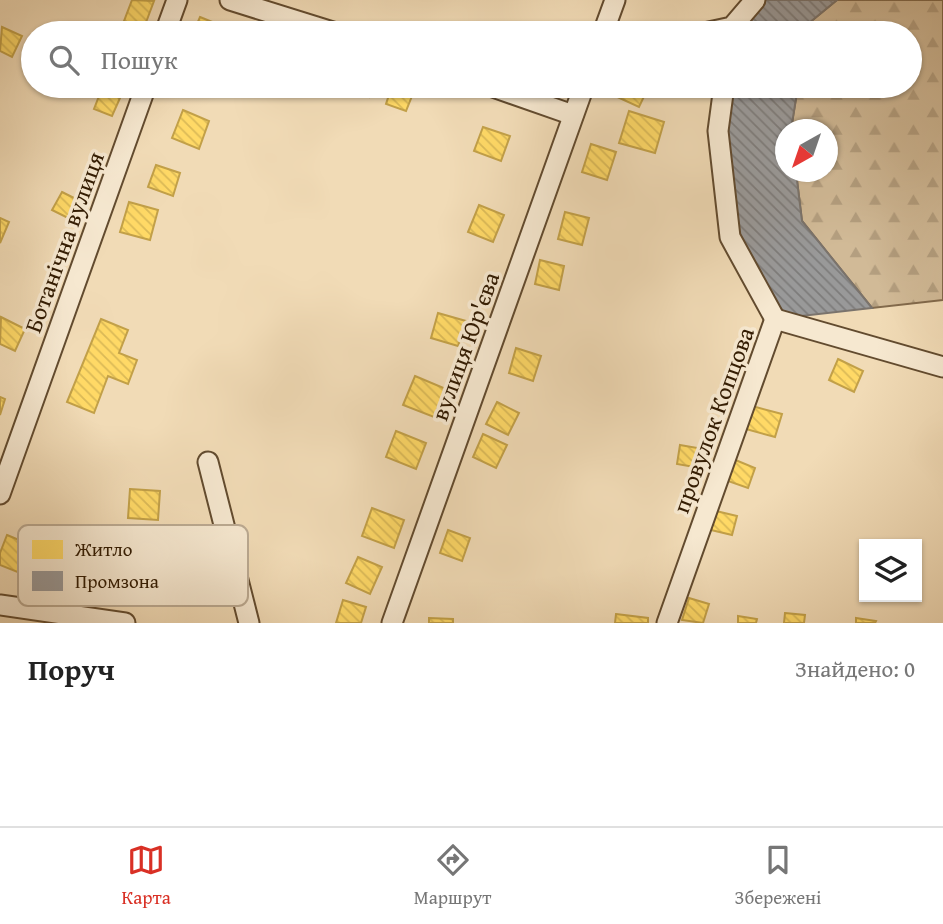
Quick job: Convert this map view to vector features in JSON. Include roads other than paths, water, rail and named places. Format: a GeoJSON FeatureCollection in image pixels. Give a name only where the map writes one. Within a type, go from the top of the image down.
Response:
{"type":"FeatureCollection","features":[{"type":"Feature","properties":{"kind":"street"},"geometry":{"type":"LineString","coordinates":[[169,21],[177,0]]}},
{"type":"Feature","properties":{"kind":"street"},"geometry":{"type":"LineString","coordinates":[[230,0],[297,21]]}},
{"type":"Feature","properties":{"kind":"street"},"geometry":{"type":"LineString","coordinates":[[607,21],[615,0]]}},
{"type":"Feature","properties":{"kind":"street"},"geometry":{"type":"LineString","coordinates":[[738,21],[755,0]]}},
{"type":"Feature","properties":{"kind":"street","name":"Ботанічна вулиця"},"geometry":{"type":"LineString","coordinates":[[0,494],[142,98]]}},
{"type":"Feature","properties":{"kind":"street"},"geometry":{"type":"LineString","coordinates":[[524,98],[573,115]]}},
{"type":"Feature","properties":{"kind":"street","name":"вулиця Юр'єва"},"geometry":{"type":"LineString","coordinates":[[392,623],[579,98]]}},
{"type":"Feature","properties":{"kind":"street"},"geometry":{"type":"LineString","coordinates":[[722,98],[718,131],[730,237],[775,319]]}},
{"type":"Feature","properties":{"kind":"street","name":"провулок Копцова"},"geometry":{"type":"LineString","coordinates":[[667,623],[775,319],[943,367]]}},
{"type":"Feature","properties":{"kind":"street"},"geometry":{"type":"LineString","coordinates":[[208,462],[224,525]]}},
{"type":"Feature","properties":{"kind":"street"},"geometry":{"type":"LineString","coordinates":[[0,604],[125,623]]}},
{"type":"Feature","properties":{"kind":"street"},"geometry":{"type":"LineString","coordinates":[[245,606],[249,623]]}}]}
